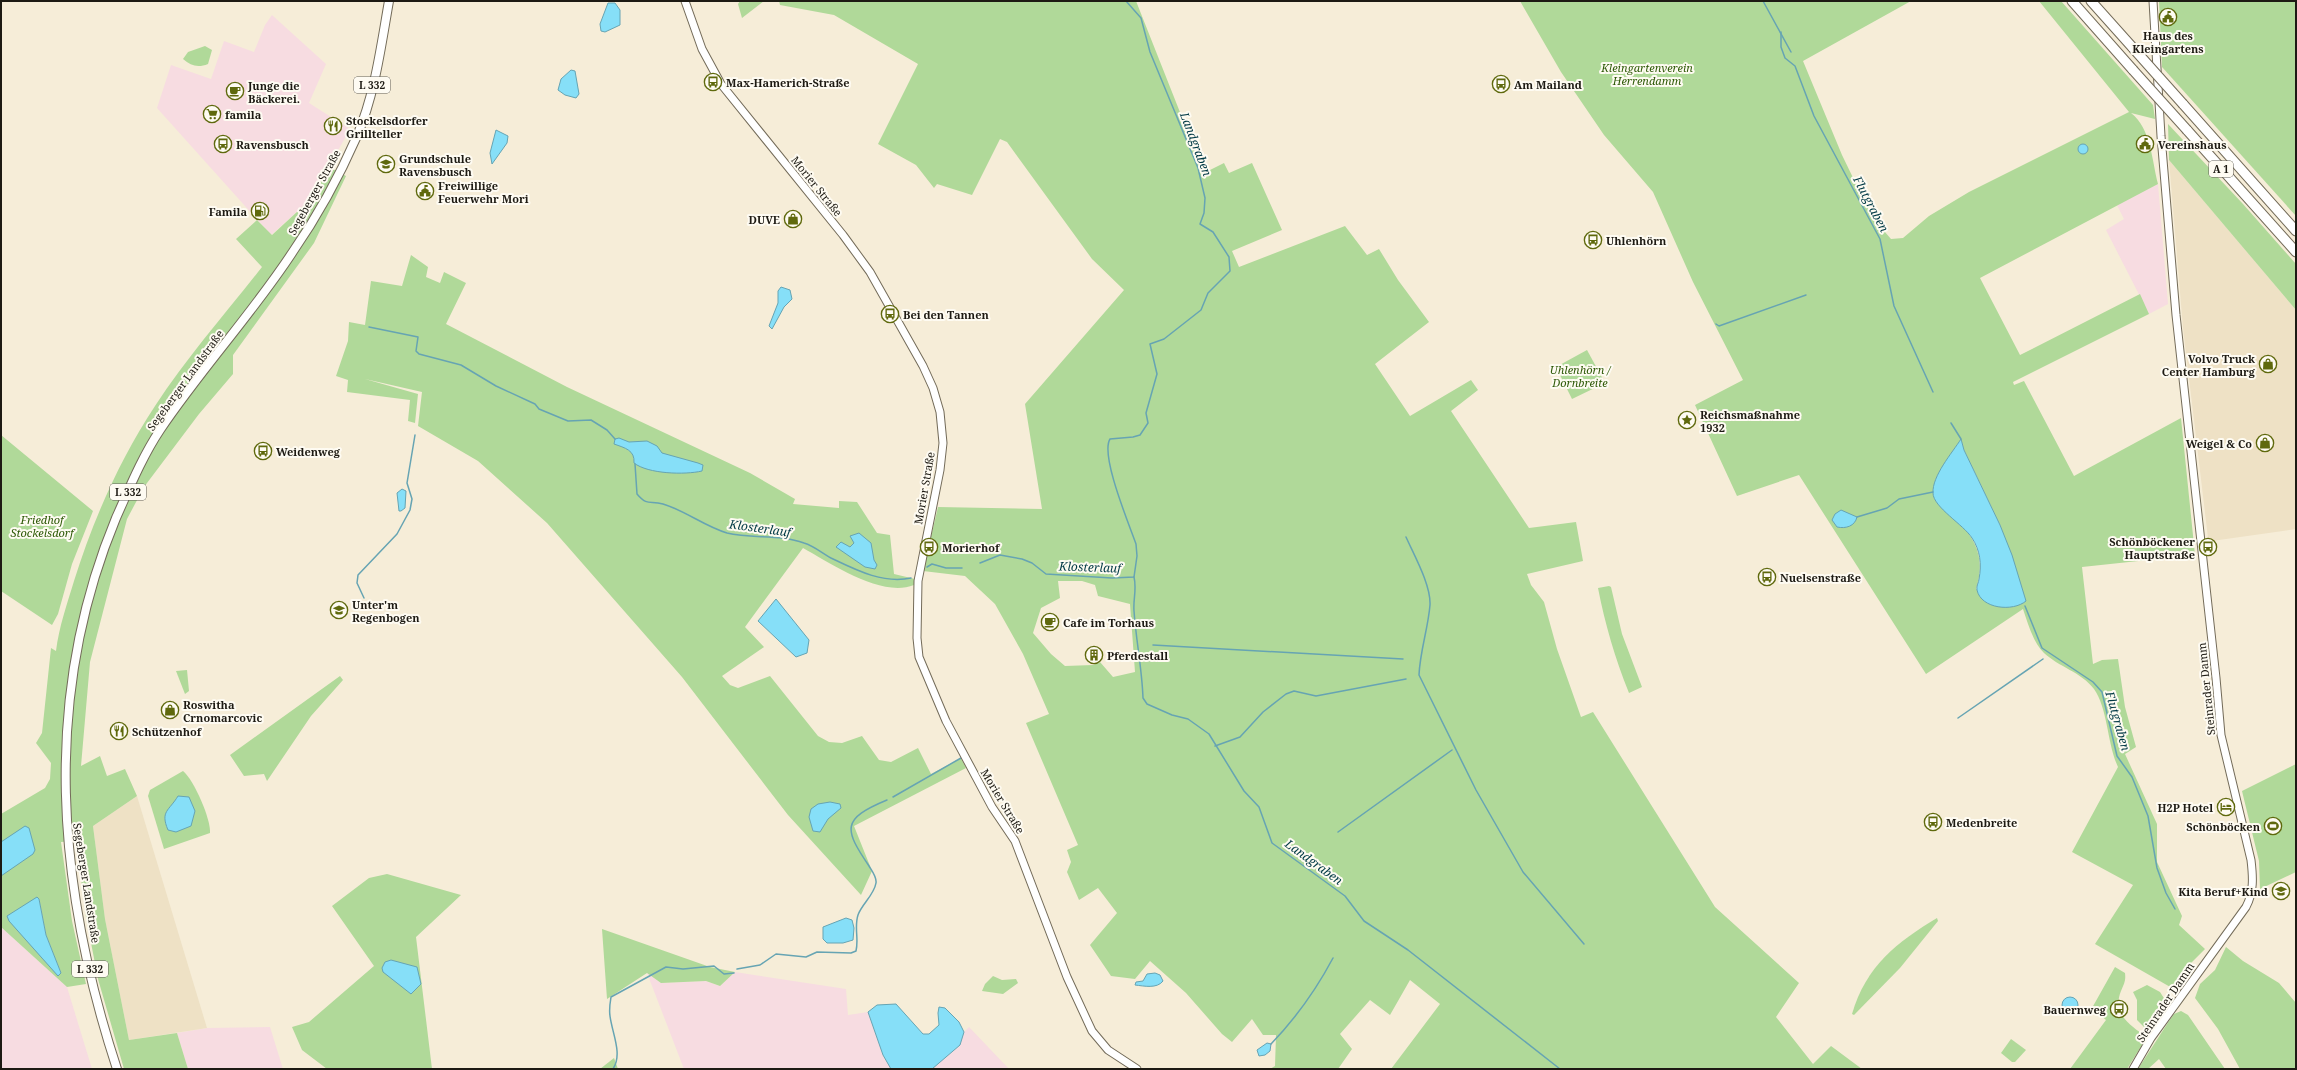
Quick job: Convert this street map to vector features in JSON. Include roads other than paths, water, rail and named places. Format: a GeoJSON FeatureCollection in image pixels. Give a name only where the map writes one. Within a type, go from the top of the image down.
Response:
{"type":"FeatureCollection","features":[{"type":"Feature","properties":{"kind":"highway","name":"A 1"},"geometry":{"type":"LineString","coordinates":[[2072,1],[2296,252]]}},
{"type":"Feature","properties":{"kind":"highway","name":"A 1"},"geometry":{"type":"LineString","coordinates":[[2091,1],[2296,231]]}},
{"type":"Feature","properties":{"kind":"main road","name":"Segeberger Straße"},"geometry":{"type":"LineString","coordinates":[[292,254],[326,197],[358,135],[375,74],[389,1]]}},
{"type":"Feature","properties":{"kind":"main road","name":"Morier Straße"},"geometry":{"type":"LineString","coordinates":[[685,1],[702,49],[721,84],[843,235],[870,272],[933,388],[940,412],[943,443],[940,470],[918,581],[917,638],[920,657],[946,721],[992,807],[1015,841],[1057,952],[1095,1036],[1108,1050],[1137,1069]]}},
{"type":"Feature","properties":{"kind":"main road","name":"Steinrader Damm"},"geometry":{"type":"LineString","coordinates":[[2134,1069],[2155,1032],[2246,907],[2251,895],[2253,880],[2250,852],[2221,735],[2172,269],[2161,136],[2153,1]]}},
{"type":"Feature","properties":{"kind":"main road","name":"Segeberger Landstraße"},"geometry":{"type":"LineString","coordinates":[[117,1069],[93,983],[72,867],[66,822],[66,735],[78,636],[108,540],[138,470],[159,432],[292,254]]}},
{"type":"Feature","properties":{"kind":"water"},"geometry":{"type":"Polygon","coordinates":[[[608,3],[615,3],[620,10],[620,25],[605,32],[601,31],[600,24],[608,3]]]}},
{"type":"Feature","properties":{"kind":"water"},"geometry":{"type":"Polygon","coordinates":[[[571,70],[575,71],[579,94],[576,98],[565,95],[558,90],[561,79],[571,70]]]}},
{"type":"Feature","properties":{"kind":"water"},"geometry":{"type":"Polygon","coordinates":[[[496,130],[508,136],[507,143],[492,164],[490,153],[496,130]]]}},
{"type":"Feature","properties":{"kind":"water"},"geometry":{"type":"Polygon","coordinates":[[[2081,144],[2085,144],[2087,145],[2087,153],[2081,154],[2078,151],[2078,147],[2081,144]]]}},
{"type":"Feature","properties":{"kind":"water"},"geometry":{"type":"Polygon","coordinates":[[[781,287],[790,290],[792,299],[784,307],[772,329],[769,326],[778,303],[778,291],[781,287]]]}},
{"type":"Feature","properties":{"kind":"water"},"geometry":{"type":"Polygon","coordinates":[[[619,438],[629,442],[647,441],[657,446],[662,453],[703,465],[702,471],[667,473],[640,467],[634,463],[631,452],[614,444],[615,439],[619,438]]]}},
{"type":"Feature","properties":{"kind":"water"},"geometry":{"type":"Polygon","coordinates":[[[1961,439],[1964,450],[2000,525],[2012,555],[2026,601],[2013,607],[1998,607],[1991,605],[1980,596],[1977,590],[1980,573],[1979,552],[1975,543],[1968,533],[1943,510],[1934,498],[1934,486],[1939,472],[1961,439]]]}},
{"type":"Feature","properties":{"kind":"water"},"geometry":{"type":"Polygon","coordinates":[[[402,489],[406,491],[405,508],[399,511],[397,493],[402,489]]]}},
{"type":"Feature","properties":{"kind":"water"},"geometry":{"type":"Polygon","coordinates":[[[1841,510],[1857,517],[1852,525],[1844,528],[1837,527],[1832,520],[1835,514],[1841,510]]]}},
{"type":"Feature","properties":{"kind":"water"},"geometry":{"type":"Polygon","coordinates":[[[859,533],[871,543],[874,560],[877,565],[875,569],[865,567],[836,547],[841,542],[850,547],[854,543],[850,536],[859,533]]]}},
{"type":"Feature","properties":{"kind":"water"},"geometry":{"type":"Polygon","coordinates":[[[776,599],[809,640],[807,653],[796,657],[758,621],[776,599]]]}},
{"type":"Feature","properties":{"kind":"water"},"geometry":{"type":"Polygon","coordinates":[[[178,796],[189,797],[195,811],[191,826],[176,832],[168,830],[165,815],[178,796]]]}},
{"type":"Feature","properties":{"kind":"water"},"geometry":{"type":"Polygon","coordinates":[[[830,802],[840,804],[841,808],[828,819],[820,832],[813,831],[809,817],[811,809],[818,804],[830,802]]]}},
{"type":"Feature","properties":{"kind":"water"},"geometry":{"type":"Polygon","coordinates":[[[25,826],[29,828],[35,850],[33,854],[1,876],[1,842],[25,826]]]}},
{"type":"Feature","properties":{"kind":"water"},"geometry":{"type":"Polygon","coordinates":[[[37,897],[39,899],[46,935],[61,973],[58,976],[9,921],[7,916],[37,897]]]}},
{"type":"Feature","properties":{"kind":"water"},"geometry":{"type":"Polygon","coordinates":[[[846,918],[852,920],[854,928],[853,940],[843,943],[827,943],[823,939],[823,927],[846,918]]]}},
{"type":"Feature","properties":{"kind":"water"},"geometry":{"type":"Polygon","coordinates":[[[391,960],[417,967],[421,984],[411,994],[383,972],[382,968],[385,962],[391,960]]]}},
{"type":"Feature","properties":{"kind":"water"},"geometry":{"type":"Polygon","coordinates":[[[1155,973],[1160,975],[1163,981],[1160,984],[1154,986],[1135,985],[1136,982],[1143,981],[1147,974],[1155,973]]]}},
{"type":"Feature","properties":{"kind":"water"},"geometry":{"type":"Polygon","coordinates":[[[2067,997],[2073,997],[2078,1002],[2076,1011],[2073,1013],[2067,1013],[2062,1008],[2062,1002],[2067,997]]]}},
{"type":"Feature","properties":{"kind":"water"},"geometry":{"type":"Polygon","coordinates":[[[896,1004],[923,1034],[929,1034],[939,1025],[939,1007],[945,1008],[959,1022],[964,1032],[960,1045],[932,1069],[891,1069],[883,1055],[868,1012],[877,1005],[896,1004]]]}},
{"type":"Feature","properties":{"kind":"water"},"geometry":{"type":"Polygon","coordinates":[[[1267,1043],[1271,1044],[1270,1051],[1265,1055],[1259,1056],[1257,1050],[1267,1043]]]}},
{"type":"Feature","properties":{"kind":"waterway","name":"Landgraben"},"geometry":{"type":"LineString","coordinates":[[980,563],[1000,555],[1022,559],[1032,563],[1046,574],[1112,578],[1134,577],[1137,556],[1136,544],[1112,474],[1108,447],[1110,439],[1140,435],[1148,423],[1146,413],[1157,374],[1150,344],[1164,339],[1201,310],[1208,293],[1230,271],[1229,257],[1213,232],[1200,224],[1204,213],[1205,198],[1198,168],[1150,52],[1141,18],[1126,1]]}},
{"type":"Feature","properties":{"kind":"waterway","name":"Flutgraben"},"geometry":{"type":"LineString","coordinates":[[1763,1],[1791,52]]}},
{"type":"Feature","properties":{"kind":"waterway","name":"Flutgraben"},"geometry":{"type":"LineString","coordinates":[[1781,32],[1781,47],[1785,58],[1795,66],[1814,116],[1880,239],[1894,306],[1933,392]]}},
{"type":"Feature","properties":{"kind":"waterway"},"geometry":{"type":"LineString","coordinates":[[1716,324],[1719,326],[1806,295]]}},
{"type":"Feature","properties":{"kind":"waterway","name":"Klosterlauf"},"geometry":{"type":"LineString","coordinates":[[369,327],[418,337],[416,351],[419,354],[461,365],[496,386],[535,404],[539,409],[568,421],[591,420],[607,430],[615,439]]}},
{"type":"Feature","properties":{"kind":"waterway","name":"Flutgraben"},"geometry":{"type":"LineString","coordinates":[[1951,423],[1961,439]]}},
{"type":"Feature","properties":{"kind":"waterway"},"geometry":{"type":"LineString","coordinates":[[364,598],[357,583],[358,575],[397,534],[410,510],[412,499],[407,483],[415,435]]}},
{"type":"Feature","properties":{"kind":"waterway","name":"Klosterlauf"},"geometry":{"type":"LineString","coordinates":[[635,464],[637,494],[647,502],[659,503],[679,510],[727,533],[746,536],[785,538],[808,544],[831,558],[870,575],[890,579],[911,578]]}},
{"type":"Feature","properties":{"kind":"waterway"},"geometry":{"type":"LineString","coordinates":[[1857,517],[1887,508],[1899,499],[1933,492]]}},
{"type":"Feature","properties":{"kind":"waterway"},"geometry":{"type":"LineString","coordinates":[[1406,537],[1425,579],[1430,597],[1429,614],[1419,675],[1476,790],[1523,872],[1584,944]]}},
{"type":"Feature","properties":{"kind":"waterway"},"geometry":{"type":"LineString","coordinates":[[927,567],[932,564],[946,568],[962,568]]}},
{"type":"Feature","properties":{"kind":"waterway","name":"Landgraben"},"geometry":{"type":"LineString","coordinates":[[1134,577],[1135,622],[1143,698],[1147,704],[1172,715],[1188,719],[1209,734],[1244,791],[1259,807],[1272,843],[1345,896],[1364,921],[1408,950],[1560,1069]]}},
{"type":"Feature","properties":{"kind":"waterway","name":"Flutgraben"},"geometry":{"type":"LineString","coordinates":[[2025,606],[2042,648],[2093,682],[2102,692],[2117,756],[2132,777],[2148,816],[2157,868],[2166,893],[2175,909]]}},
{"type":"Feature","properties":{"kind":"waterway"},"geometry":{"type":"LineString","coordinates":[[1153,645],[1403,659]]}},
{"type":"Feature","properties":{"kind":"waterway"},"geometry":{"type":"LineString","coordinates":[[1958,718],[2043,659]]}},
{"type":"Feature","properties":{"kind":"waterway"},"geometry":{"type":"LineString","coordinates":[[1215,746],[1240,737],[1263,712],[1286,694],[1294,691],[1316,696],[1406,679]]}},
{"type":"Feature","properties":{"kind":"waterway"},"geometry":{"type":"LineString","coordinates":[[1338,832],[1452,750]]}},
{"type":"Feature","properties":{"kind":"waterway"},"geometry":{"type":"LineString","coordinates":[[893,797],[961,758]]}},
{"type":"Feature","properties":{"kind":"waterway"},"geometry":{"type":"LineString","coordinates":[[737,969],[760,965],[776,954],[806,957],[817,952],[851,953],[856,951],[856,924],[858,915],[873,892],[876,879],[855,843],[851,826],[854,819],[861,813],[887,800]]}},
{"type":"Feature","properties":{"kind":"waterway"},"geometry":{"type":"LineString","coordinates":[[1271,1044],[1305,1003],[1333,958]]}},
{"type":"Feature","properties":{"kind":"waterway"},"geometry":{"type":"LineString","coordinates":[[613,1069],[616,1063],[617,1050],[611,1023],[611,997],[666,967],[683,969],[714,966],[724,974],[734,973]]}},
{"type":"Feature","properties":{"kind":"place","name":"Haus des Kleingartens"},"geometry":{"type":"Point","coordinates":[2168,17]}},
{"type":"Feature","properties":{"kind":"place","name":"Max-Hamerich-Straße"},"geometry":{"type":"Point","coordinates":[713,82]}},
{"type":"Feature","properties":{"kind":"place","name":"Am Mailand"},"geometry":{"type":"Point","coordinates":[1501,84]}},
{"type":"Feature","properties":{"kind":"place","name":"Junge die Bäckerei."},"geometry":{"type":"Point","coordinates":[235,91]}},
{"type":"Feature","properties":{"kind":"place","name":"famila"},"geometry":{"type":"Point","coordinates":[212,114]}},
{"type":"Feature","properties":{"kind":"place","name":"Stockelsdorfer Grillteller"},"geometry":{"type":"Point","coordinates":[333,126]}},
{"type":"Feature","properties":{"kind":"place","name":"Ravensbusch"},"geometry":{"type":"Point","coordinates":[223,144]}},
{"type":"Feature","properties":{"kind":"place","name":"Vereinshaus"},"geometry":{"type":"Point","coordinates":[2145,144]}},
{"type":"Feature","properties":{"kind":"place","name":"Grundschule Ravensbusch"},"geometry":{"type":"Point","coordinates":[386,164]}},
{"type":"Feature","properties":{"kind":"place","name":"Freiwillige Feuerwehr Mori"},"geometry":{"type":"Point","coordinates":[425,191]}},
{"type":"Feature","properties":{"kind":"place","name":"Famila"},"geometry":{"type":"Point","coordinates":[260,211]}},
{"type":"Feature","properties":{"kind":"place","name":"DUVE"},"geometry":{"type":"Point","coordinates":[793,219]}},
{"type":"Feature","properties":{"kind":"place","name":"Uhlenhörn"},"geometry":{"type":"Point","coordinates":[1593,240]}},
{"type":"Feature","properties":{"kind":"place","name":"Bei den Tannen"},"geometry":{"type":"Point","coordinates":[890,314]}},
{"type":"Feature","properties":{"kind":"place","name":"Volvo Truck Center Hamburg"},"geometry":{"type":"Point","coordinates":[2268,364]}},
{"type":"Feature","properties":{"kind":"place","name":"Reichsmaßnahme 1932"},"geometry":{"type":"Point","coordinates":[1687,420]}},
{"type":"Feature","properties":{"kind":"place","name":"Weigel & Co"},"geometry":{"type":"Point","coordinates":[2265,443]}},
{"type":"Feature","properties":{"kind":"place","name":"Weidenweg"},"geometry":{"type":"Point","coordinates":[263,451]}},
{"type":"Feature","properties":{"kind":"place","name":"Morierhof"},"geometry":{"type":"Point","coordinates":[929,547]}},
{"type":"Feature","properties":{"kind":"place","name":"Schönböckener Hauptstraße"},"geometry":{"type":"Point","coordinates":[2208,547]}},
{"type":"Feature","properties":{"kind":"place","name":"Nuelsenstraße"},"geometry":{"type":"Point","coordinates":[1767,577]}},
{"type":"Feature","properties":{"kind":"place","name":"Unter'm Regenbogen"},"geometry":{"type":"Point","coordinates":[339,610]}},
{"type":"Feature","properties":{"kind":"place","name":"Cafe im Torhaus"},"geometry":{"type":"Point","coordinates":[1050,622]}},
{"type":"Feature","properties":{"kind":"place","name":"Pferdestall"},"geometry":{"type":"Point","coordinates":[1094,655]}},
{"type":"Feature","properties":{"kind":"place","name":"Roswitha Crnomarcovic"},"geometry":{"type":"Point","coordinates":[170,710]}},
{"type":"Feature","properties":{"kind":"place","name":"Schützenhof"},"geometry":{"type":"Point","coordinates":[119,731]}},
{"type":"Feature","properties":{"kind":"place","name":"H2P Hotel"},"geometry":{"type":"Point","coordinates":[2226,807]}},
{"type":"Feature","properties":{"kind":"place","name":"Medenbreite"},"geometry":{"type":"Point","coordinates":[1933,822]}},
{"type":"Feature","properties":{"kind":"place","name":"Schönböcken"},"geometry":{"type":"Point","coordinates":[2273,826]}},
{"type":"Feature","properties":{"kind":"place","name":"Kita Beruf+Kind"},"geometry":{"type":"Point","coordinates":[2281,891]}},
{"type":"Feature","properties":{"kind":"place","name":"Bauernweg"},"geometry":{"type":"Point","coordinates":[2119,1009]}},
{"type":"Feature","properties":{"kind":"park label","name":"Kleingartenverein Herrendamm"},"geometry":{"type":"Point","coordinates":[1647,73]}},
{"type":"Feature","properties":{"kind":"park label","name":"Uhlenhörn / Dornbreite"},"geometry":{"type":"Point","coordinates":[1580,375]}},
{"type":"Feature","properties":{"kind":"park label","name":"Friedhof Stockelsdorf"},"geometry":{"type":"Point","coordinates":[42,525]}}]}
